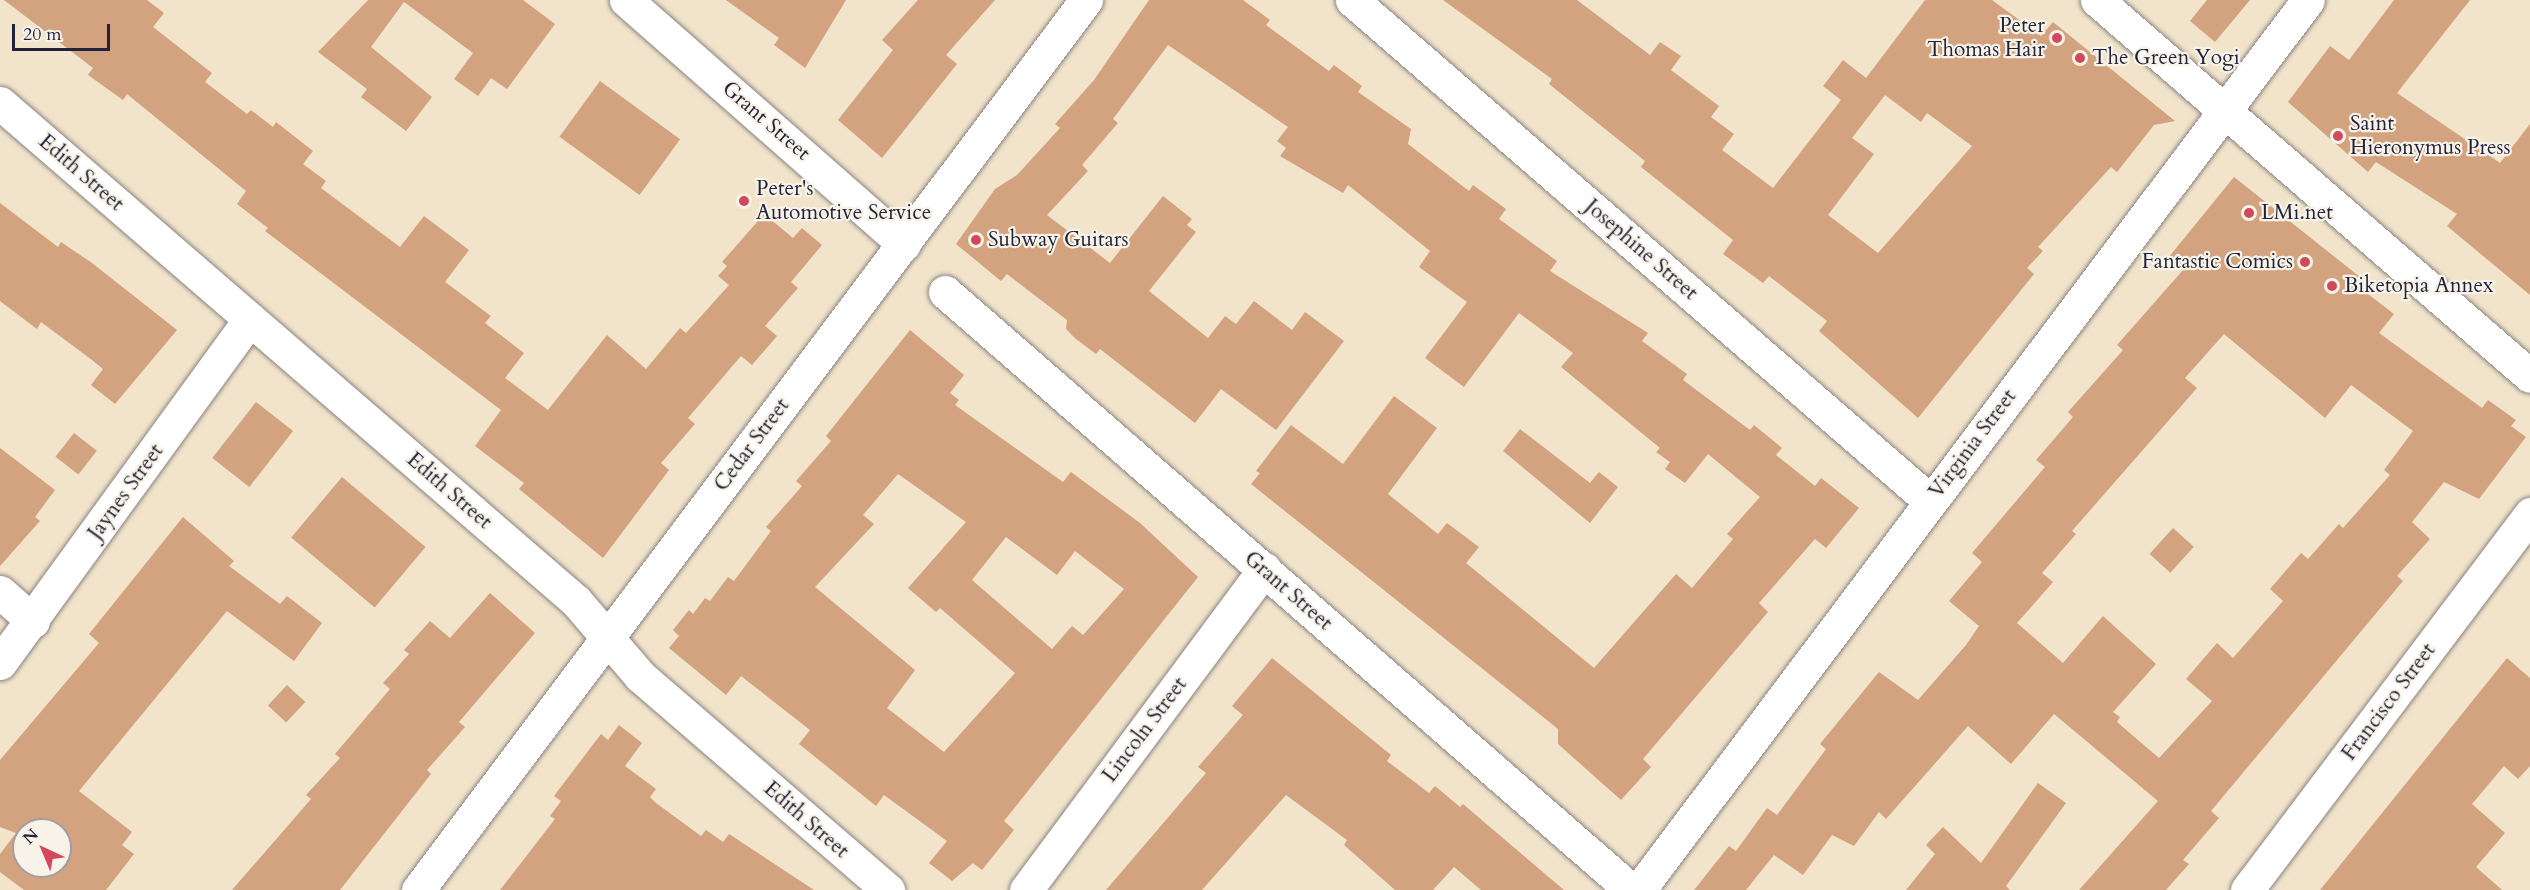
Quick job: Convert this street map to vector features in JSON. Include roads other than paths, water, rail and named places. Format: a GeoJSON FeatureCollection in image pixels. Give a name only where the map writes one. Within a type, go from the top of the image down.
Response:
{"type":"FeatureCollection","features":[{"type":"Feature","properties":{"kind":"street","name":"Grant Street"},"geometry":{"type":"LineString","coordinates":[[626,0],[904,244]]}},
{"type":"Feature","properties":{"kind":"street","name":"Cedar Street"},"geometry":{"type":"LineString","coordinates":[[418,890],[1086,0]]}},
{"type":"Feature","properties":{"kind":"street","name":"Josephine Street"},"geometry":{"type":"LineString","coordinates":[[1352,0],[1930,501]]}},
{"type":"Feature","properties":{"kind":"street"},"geometry":{"type":"LineString","coordinates":[[2097,0],[2530,376]]}},
{"type":"Feature","properties":{"kind":"street","name":"Virginia Street"},"geometry":{"type":"LineString","coordinates":[[1639,890],[2308,0]]}},
{"type":"Feature","properties":{"kind":"street","name":"Edith Street"},"geometry":{"type":"LineString","coordinates":[[0,103],[576,601],[640,676],[888,890]]}},
{"type":"Feature","properties":{"kind":"street","name":"Grant Street"},"geometry":{"type":"LineString","coordinates":[[945,292],[1631,890]]}},
{"type":"Feature","properties":{"kind":"street","name":"Jaynes Street"},"geometry":{"type":"LineString","coordinates":[[0,663],[33,621],[250,319]]}},
{"type":"Feature","properties":{"kind":"street","name":"Francisco Street"},"geometry":{"type":"LineString","coordinates":[[2247,890],[2530,514]]}},
{"type":"Feature","properties":{"kind":"street","name":"Lincoln Street"},"geometry":{"type":"LineString","coordinates":[[1026,890],[1264,569]]}},
{"type":"Feature","properties":{"kind":"street"},"geometry":{"type":"LineString","coordinates":[[0,592],[33,621]]}},
{"type":"Feature","properties":{"kind":"place","name":"Peter Thomas Hair"},"geometry":{"type":"Point","coordinates":[2057,38]}},
{"type":"Feature","properties":{"kind":"place","name":"The Green Yogi"},"geometry":{"type":"Point","coordinates":[2080,58]}},
{"type":"Feature","properties":{"kind":"place","name":"Saint Hieronymus Press"},"geometry":{"type":"Point","coordinates":[2338,136]}},
{"type":"Feature","properties":{"kind":"place","name":"Peter's Automotive Service"},"geometry":{"type":"Point","coordinates":[744,201]}},
{"type":"Feature","properties":{"kind":"place","name":"LMi.net"},"geometry":{"type":"Point","coordinates":[2249,213]}},
{"type":"Feature","properties":{"kind":"place","name":"Subway Guitars"},"geometry":{"type":"Point","coordinates":[976,240]}},
{"type":"Feature","properties":{"kind":"place","name":"Fantastic Comics"},"geometry":{"type":"Point","coordinates":[2305,262]}},
{"type":"Feature","properties":{"kind":"place","name":"Biketopia Annex"},"geometry":{"type":"Point","coordinates":[2332,286]}}]}
